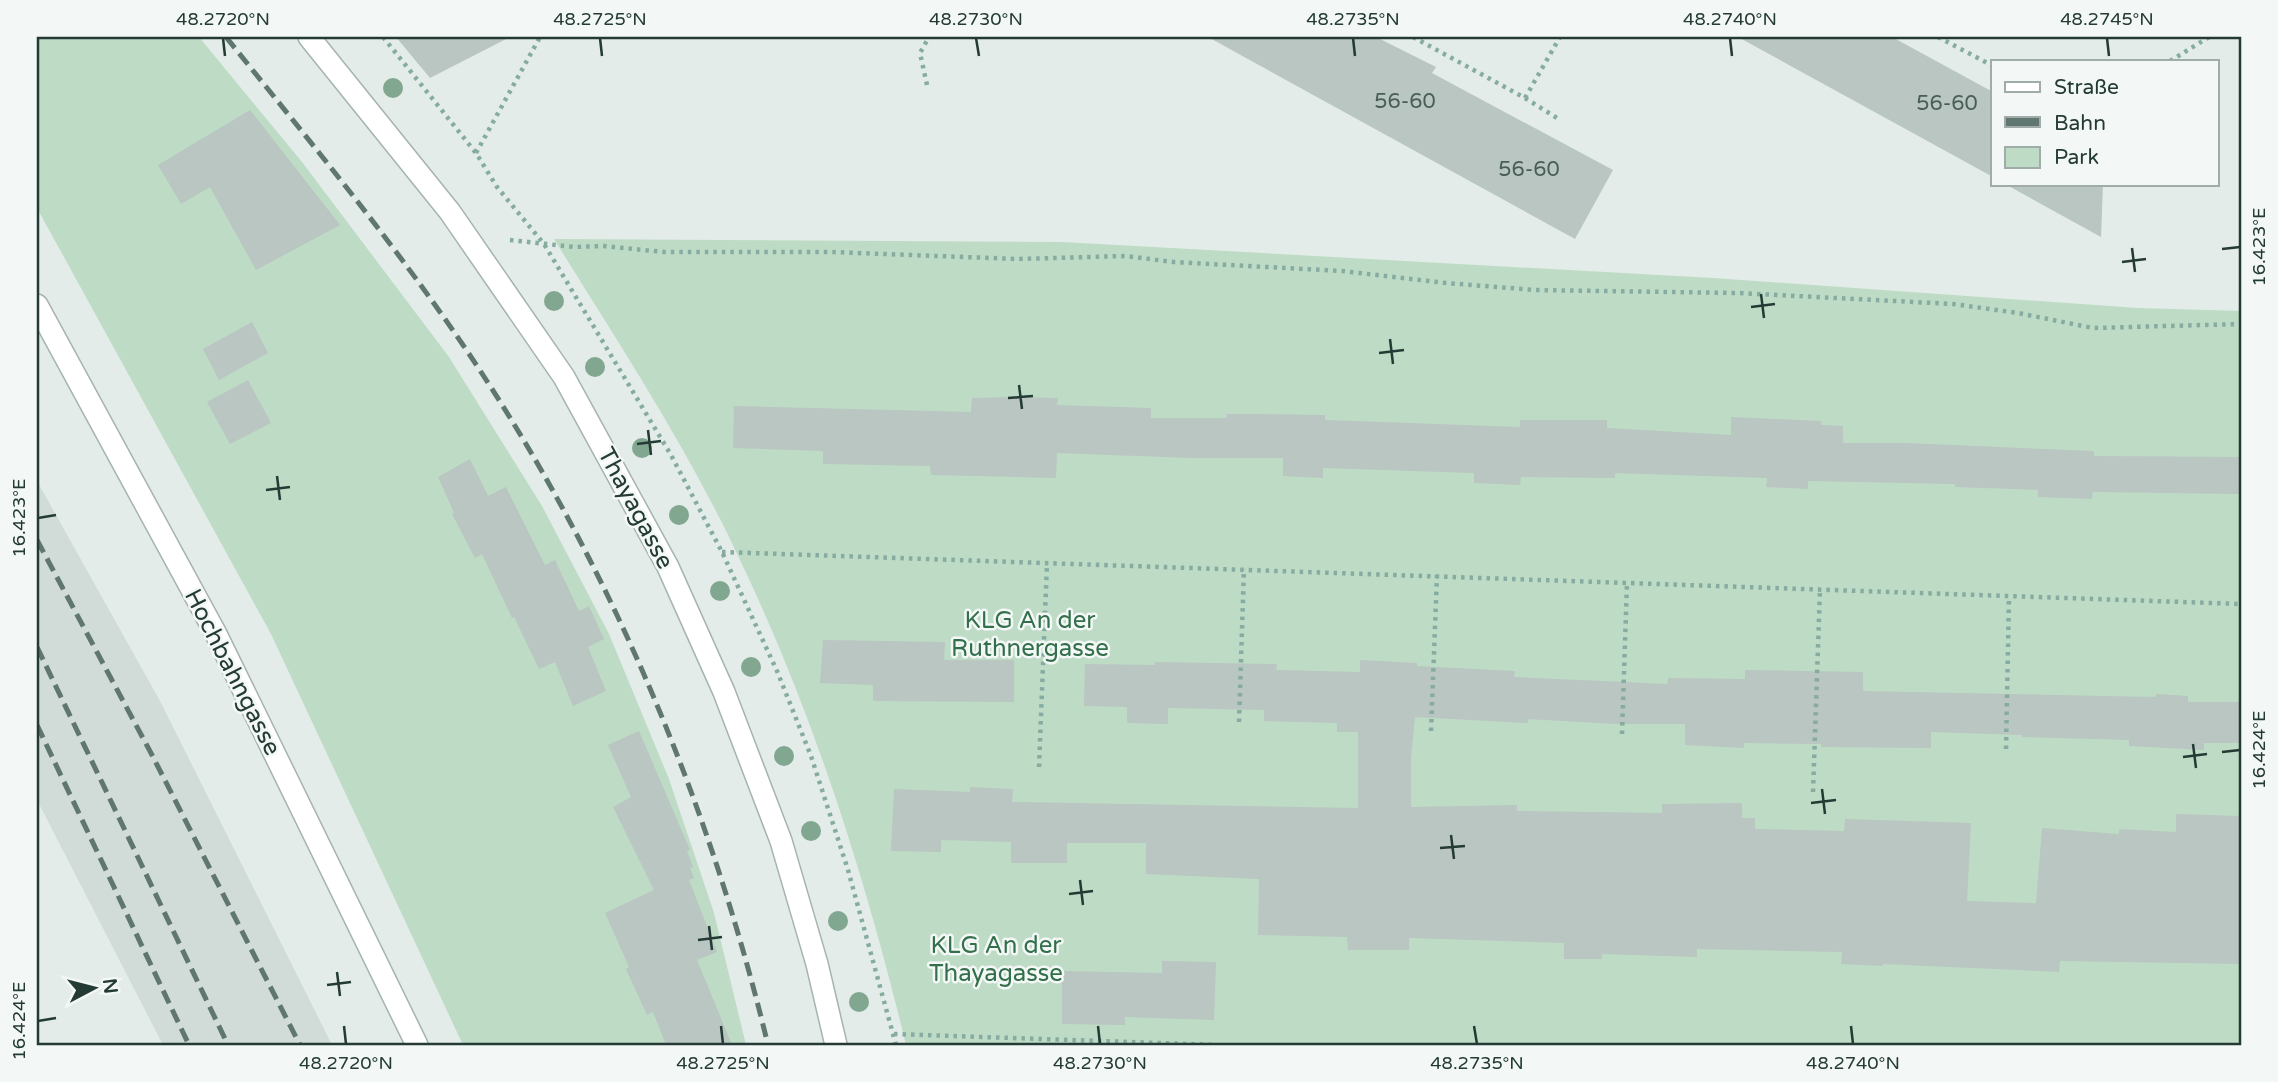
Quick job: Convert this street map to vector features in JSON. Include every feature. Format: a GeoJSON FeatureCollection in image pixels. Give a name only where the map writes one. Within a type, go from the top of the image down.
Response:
{"type":"FeatureCollection","features":[{"type":"Feature","properties":{"kind":"street","name":"Thayagasse"},"geometry":{"type":"LineString","coordinates":[[309,37],[427,182],[484,259],[564,377],[668,567],[724,692],[781,841],[817,964],[836,1045]]}},
{"type":"Feature","properties":{"kind":"street","name":"Hochbahngasse"},"geometry":{"type":"LineString","coordinates":[[37,305],[216,634],[417,1045]]}},
{"type":"Feature","properties":{"kind":"path"},"geometry":{"type":"LineString","coordinates":[[476,153],[540,37]]}},
{"type":"Feature","properties":{"kind":"path"},"geometry":{"type":"LineString","coordinates":[[927,85],[920,53],[929,37]]}},
{"type":"Feature","properties":{"kind":"path"},"geometry":{"type":"LineString","coordinates":[[1413,37],[1557,118]]}},
{"type":"Feature","properties":{"kind":"path"},"geometry":{"type":"LineString","coordinates":[[1525,98],[1559,37]]}},
{"type":"Feature","properties":{"kind":"path"},"geometry":{"type":"LineString","coordinates":[[1938,37],[1991,65]]}},
{"type":"Feature","properties":{"kind":"path"},"geometry":{"type":"LineString","coordinates":[[2172,60],[2209,37]]}},
{"type":"Feature","properties":{"kind":"path"},"geometry":{"type":"LineString","coordinates":[[484,259],[511,240],[663,252],[831,252],[1017,259],[1126,256],[1342,271],[1535,290],[1738,293],[1953,304],[2018,313],[2093,328],[2241,324]]}},
{"type":"Feature","properties":{"kind":"path"},"geometry":{"type":"LineString","coordinates":[[722,552],[2241,604]]}},
{"type":"Feature","properties":{"kind":"path"},"geometry":{"type":"LineString","coordinates":[[1040,767],[1047,563]]}},
{"type":"Feature","properties":{"kind":"path"},"geometry":{"type":"LineString","coordinates":[[1239,722],[1244,569]]}},
{"type":"Feature","properties":{"kind":"path"},"geometry":{"type":"LineString","coordinates":[[1432,731],[1437,575]]}},
{"type":"Feature","properties":{"kind":"path"},"geometry":{"type":"LineString","coordinates":[[1622,734],[1626,583]]}},
{"type":"Feature","properties":{"kind":"path"},"geometry":{"type":"LineString","coordinates":[[1813,792],[1820,589]]}},
{"type":"Feature","properties":{"kind":"path"},"geometry":{"type":"LineString","coordinates":[[2006,749],[2009,596]]}},
{"type":"Feature","properties":{"kind":"path"},"geometry":{"type":"LineString","coordinates":[[894,1034],[1219,1045]]}},
{"type":"Feature","properties":{"kind":"shaded area"},"geometry":{"type":"Polygon","coordinates":[[[37,481],[160,701],[332,1045],[163,1045],[37,800],[37,481]]]}},
{"type":"Feature","properties":{"kind":"green space"},"geometry":{"type":"Polygon","coordinates":[[[37,37],[199,37],[302,162],[449,357],[542,506],[609,634],[669,779],[714,913],[746,1045],[463,1045],[271,634],[37,208],[37,37]]]}},
{"type":"Feature","properties":{"kind":"green space","name":"KLG An der Ruthnergasse"},"geometry":{"type":"Polygon","coordinates":[[[554,239],[1062,242],[1713,278],[2138,308],[2241,311],[2241,1045],[906,1045],[874,921],[836,798],[792,678],[767,619],[698,477],[554,239]]]}},
{"type":"Feature","properties":{"kind":"building"},"geometry":{"type":"Polygon","coordinates":[[[396,37],[510,37],[430,78],[396,37]]]}},
{"type":"Feature","properties":{"kind":"building"},"geometry":{"type":"Polygon","coordinates":[[[1208,37],[1376,37],[1436,67],[1432,73],[1613,170],[1575,239],[1208,37]]]}},
{"type":"Feature","properties":{"kind":"building"},"geometry":{"type":"Polygon","coordinates":[[[1738,37],[1892,37],[1991,91],[1991,176],[1738,37]]]}},
{"type":"Feature","properties":{"kind":"building"},"geometry":{"type":"Polygon","coordinates":[[[250,110],[340,225],[256,270],[210,187],[181,204],[158,165],[250,110]]]}},
{"type":"Feature","properties":{"kind":"building"},"geometry":{"type":"Polygon","coordinates":[[[2009,186],[2103,186],[2101,237],[2009,186]]]}},
{"type":"Feature","properties":{"kind":"building"},"geometry":{"type":"Polygon","coordinates":[[[252,322],[268,353],[219,380],[203,349],[252,322]]]}},
{"type":"Feature","properties":{"kind":"building"},"geometry":{"type":"Polygon","coordinates":[[[248,380],[271,423],[230,444],[207,402],[248,380]]]}},
{"type":"Feature","properties":{"kind":"building"},"geometry":{"type":"Polygon","coordinates":[[[972,398],[1058,398],[1057,405],[1151,408],[1151,418],[1227,418],[1226,414],[1325,415],[1325,420],[1520,427],[1520,420],[1607,420],[1607,428],[1731,435],[1731,417],[1821,421],[1821,425],[1843,426],[1843,443],[2094,451],[2094,456],[2241,457],[2241,494],[2093,492],[2092,499],[2038,497],[2038,490],[1955,487],[1955,484],[1808,481],[1808,489],[1766,487],[1767,478],[1615,473],[1615,478],[1521,477],[1520,485],[1474,483],[1474,473],[1323,468],[1323,478],[1283,476],[1283,458],[1057,453],[1056,478],[931,475],[930,466],[823,464],[823,451],[733,448],[734,406],[971,412],[972,398]]]}},
{"type":"Feature","properties":{"kind":"building"},"geometry":{"type":"Polygon","coordinates":[[[470,459],[488,496],[506,487],[545,565],[555,560],[579,611],[589,606],[604,639],[588,647],[606,691],[573,706],[555,662],[539,669],[482,554],[475,558],[452,514],[454,513],[438,477],[470,459]]]}},
{"type":"Feature","properties":{"kind":"building"},"geometry":{"type":"Polygon","coordinates":[[[823,640],[945,642],[944,660],[1014,660],[1014,702],[873,701],[873,685],[820,683],[823,640]]]}},
{"type":"Feature","properties":{"kind":"building"},"geometry":{"type":"Polygon","coordinates":[[[1360,660],[1515,671],[1514,677],[1667,684],[1668,678],[1745,679],[1745,670],[1863,672],[1863,691],[2155,697],[2156,694],[2188,696],[2188,702],[2241,702],[2241,743],[2204,743],[2204,750],[2129,746],[2129,740],[1931,732],[1931,748],[1744,743],[1744,748],[1685,745],[1685,724],[1616,724],[1528,719],[1528,723],[1415,717],[1411,757],[1411,807],[1517,805],[1517,811],[1662,813],[1662,804],[1742,803],[1742,818],[1755,818],[1755,829],[1844,831],[1845,819],[1971,823],[1967,901],[2036,903],[2042,828],[2119,834],[2119,829],[2176,832],[2176,814],[2241,816],[2241,964],[2060,961],[2059,972],[1841,964],[1842,952],[1697,949],[1697,957],[1602,954],[1602,959],[1564,959],[1564,943],[1409,938],[1409,950],[1348,950],[1347,937],[1258,935],[1259,879],[1146,874],[1146,843],[1067,843],[1067,863],[1011,863],[1011,842],[941,840],[941,852],[891,851],[894,789],[970,792],[970,787],[1013,789],[1012,802],[1358,808],[1358,732],[1337,732],[1337,723],[1264,721],[1264,710],[1168,708],[1168,724],[1127,723],[1127,707],[1084,706],[1085,664],[1277,664],[1276,670],[1360,672],[1360,660]]]}},
{"type":"Feature","properties":{"kind":"building"},"geometry":{"type":"Polygon","coordinates":[[[639,731],[690,850],[687,851],[694,878],[689,880],[717,952],[697,960],[732,1045],[666,1045],[653,1012],[647,1015],[605,913],[654,890],[613,807],[631,797],[608,745],[639,731]]]}},
{"type":"Feature","properties":{"kind":"building"},"geometry":{"type":"Polygon","coordinates":[[[1162,961],[1216,962],[1214,1020],[1125,1017],[1125,1025],[1062,1024],[1062,971],[1162,973],[1162,961]]]}},
{"type":"Feature","properties":{"kind":"railway"},"geometry":{"type":"LineString","coordinates":[[226,37],[348,189],[435,305],[515,426],[563,509],[607,594],[683,770],[744,952],[768,1045]]}},
{"type":"Feature","properties":{"kind":"railway"},"geometry":{"type":"LineString","coordinates":[[37,540],[152,755],[300,1045]]}},
{"type":"Feature","properties":{"kind":"railway"},"geometry":{"type":"LineString","coordinates":[[37,647],[228,1045]]}},
{"type":"Feature","properties":{"kind":"railway"},"geometry":{"type":"LineString","coordinates":[[37,725],[189,1045]]}},
{"type":"Feature","properties":{"kind":"park label","name":"KLG An der Thayagasse"},"geometry":{"type":"Point","coordinates":[996,959]}}]}
